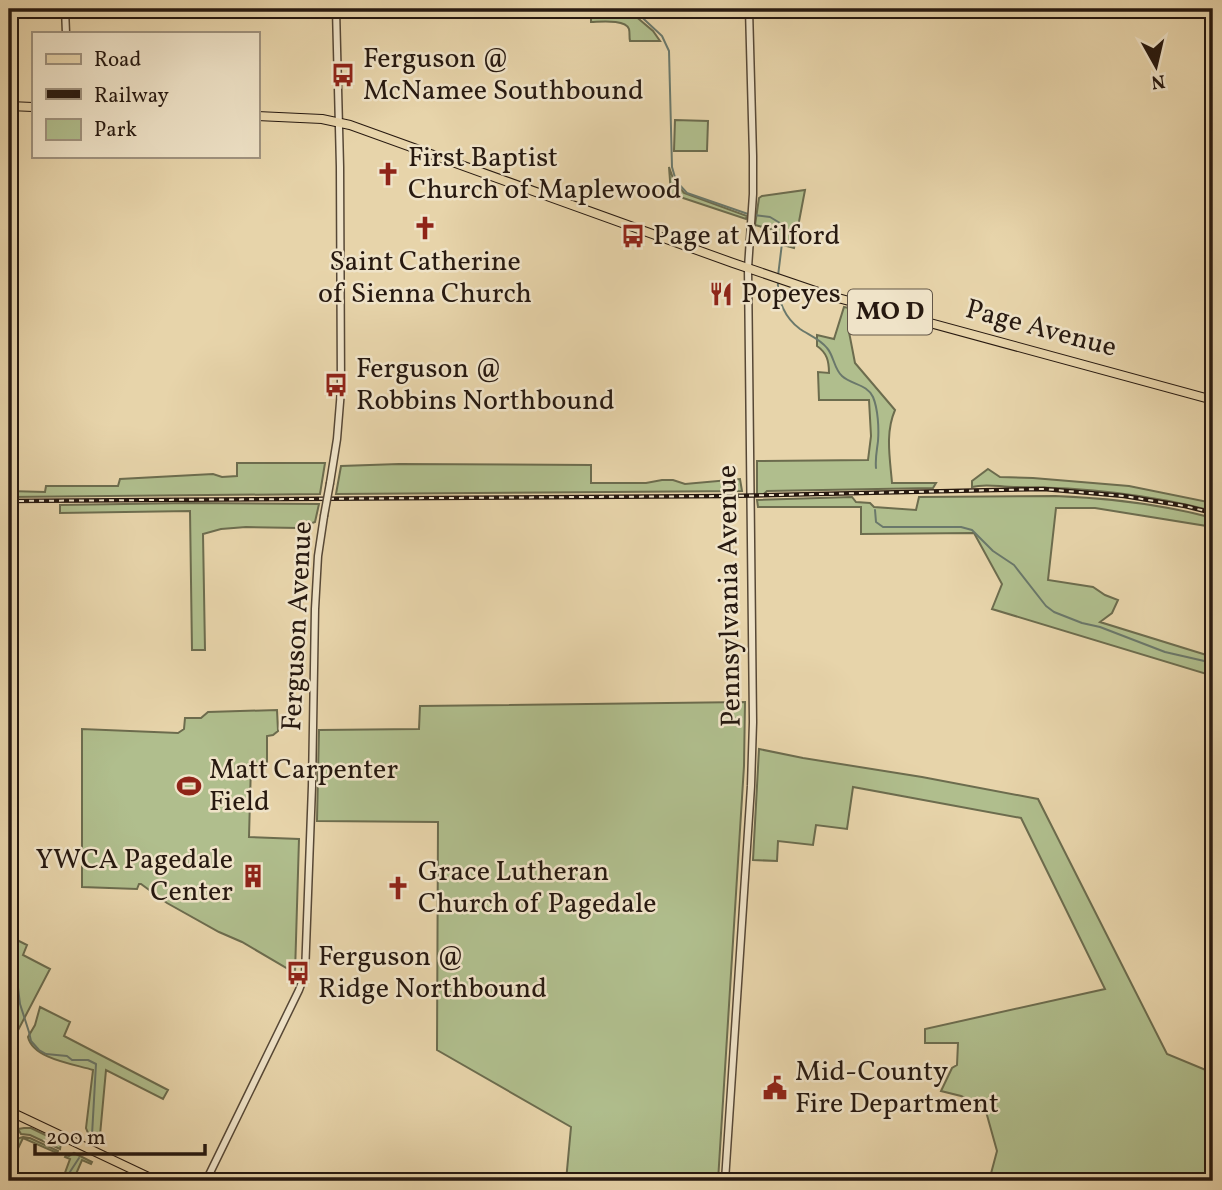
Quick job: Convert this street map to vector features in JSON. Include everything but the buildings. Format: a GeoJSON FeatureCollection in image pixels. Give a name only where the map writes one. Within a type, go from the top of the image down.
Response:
{"type":"FeatureCollection","features":[{"type":"Feature","properties":{"kind":"main road"},"geometry":{"type":"LineString","coordinates":[[9,106],[32,107]]}},
{"type":"Feature","properties":{"kind":"main road","name":"Page Avenue"},"geometry":{"type":"LineString","coordinates":[[259,116],[339,122],[827,295],[1213,400]]}},
{"type":"Feature","properties":{"kind":"main road"},"geometry":{"type":"LineString","coordinates":[[9,1090],[12,1075]]}},
{"type":"Feature","properties":{"kind":"main road"},"geometry":{"type":"LineString","coordinates":[[9,1111],[157,1181]]}},
{"type":"Feature","properties":{"kind":"street"},"geometry":{"type":"LineString","coordinates":[[65,9],[66,32]]}},
{"type":"Feature","properties":{"kind":"street","name":"Ferguson Avenue"},"geometry":{"type":"LineString","coordinates":[[206,1181],[305,974],[318,556],[337,439],[341,390],[336,9]]}},
{"type":"Feature","properties":{"kind":"street","name":"Pennsylvania Avenue"},"geometry":{"type":"LineString","coordinates":[[725,1181],[753,722],[748,268],[753,156],[749,9]]}},
{"type":"Feature","properties":{"kind":"green space"},"geometry":{"type":"Polygon","coordinates":[[[591,9],[627,9],[653,31],[660,41],[630,41],[629,29],[623,24],[591,22],[591,9]]]}},
{"type":"Feature","properties":{"kind":"green space"},"geometry":{"type":"Polygon","coordinates":[[[675,120],[708,121],[707,151],[674,151],[675,120]]]}},
{"type":"Feature","properties":{"kind":"green space"},"geometry":{"type":"Polygon","coordinates":[[[669,167],[674,181],[684,193],[747,216],[746,219],[671,194],[669,167]]]}},
{"type":"Feature","properties":{"kind":"green space"},"geometry":{"type":"Polygon","coordinates":[[[805,190],[794,248],[779,244],[778,231],[755,225],[759,198],[805,190]]]}},
{"type":"Feature","properties":{"kind":"green space"},"geometry":{"type":"Polygon","coordinates":[[[844,307],[854,309],[849,332],[855,363],[895,410],[889,437],[892,483],[936,483],[933,488],[767,491],[757,494],[757,461],[868,460],[871,436],[869,400],[819,400],[818,372],[829,373],[829,369],[825,354],[817,346],[817,335],[834,339],[844,307]]]}},
{"type":"Feature","properties":{"kind":"green space"},"geometry":{"type":"Polygon","coordinates":[[[237,463],[325,463],[320,494],[9,497],[9,491],[45,492],[46,486],[118,486],[120,479],[213,474],[222,477],[237,476],[237,463]]]}},
{"type":"Feature","properties":{"kind":"green space"},"geometry":{"type":"Polygon","coordinates":[[[591,465],[591,483],[673,480],[685,484],[740,479],[742,491],[336,494],[341,466],[591,465]]]}},
{"type":"Feature","properties":{"kind":"green space"},"geometry":{"type":"Polygon","coordinates":[[[988,469],[1000,477],[1129,486],[1213,503],[1213,511],[1164,500],[1090,490],[988,485],[972,487],[972,481],[988,469]]]}},
{"type":"Feature","properties":{"kind":"green space"},"geometry":{"type":"Polygon","coordinates":[[[1055,496],[1134,502],[1213,518],[1213,527],[1095,508],[1056,508],[1048,580],[1093,587],[1118,600],[1112,613],[1100,622],[1213,657],[1213,676],[992,609],[1002,584],[974,533],[861,534],[861,507],[758,507],[757,500],[852,497],[856,502],[870,503],[874,507],[916,510],[919,497],[1055,496]]]}},
{"type":"Feature","properties":{"kind":"green space"},"geometry":{"type":"Polygon","coordinates":[[[319,504],[315,522],[299,528],[246,527],[203,534],[205,650],[192,650],[190,511],[60,513],[60,505],[319,504]]]}},
{"type":"Feature","properties":{"kind":"green space"},"geometry":{"type":"Polygon","coordinates":[[[745,702],[744,766],[718,1181],[566,1181],[571,1127],[437,1050],[438,822],[317,821],[319,730],[419,729],[420,706],[745,702]]]}},
{"type":"Feature","properties":{"kind":"green space"},"geometry":{"type":"Polygon","coordinates":[[[277,710],[278,731],[267,736],[267,764],[251,764],[249,837],[299,839],[295,973],[167,903],[141,884],[137,889],[82,887],[82,729],[178,733],[184,729],[185,718],[201,718],[208,712],[277,710]]]}},
{"type":"Feature","properties":{"kind":"green space"},"geometry":{"type":"Polygon","coordinates":[[[759,749],[1038,799],[1167,1054],[1213,1073],[1213,1181],[989,1181],[997,1151],[985,1108],[961,1096],[941,1091],[952,1068],[957,1065],[958,1043],[925,1043],[925,1029],[1105,989],[1021,818],[853,787],[847,829],[816,825],[813,845],[778,841],[777,861],[753,860],[759,749]]]}},
{"type":"Feature","properties":{"kind":"green space"},"geometry":{"type":"Polygon","coordinates":[[[9,936],[27,945],[23,955],[50,969],[15,1036],[9,1033],[9,936]]]}},
{"type":"Feature","properties":{"kind":"green space"},"geometry":{"type":"Polygon","coordinates":[[[40,1007],[70,1022],[64,1036],[168,1090],[163,1099],[106,1070],[100,1135],[88,1133],[86,1128],[93,1070],[55,1060],[31,1044],[28,1037],[40,1007]]]}},
{"type":"Feature","properties":{"kind":"green space"},"geometry":{"type":"Polygon","coordinates":[[[31,1128],[60,1142],[60,1149],[30,1135],[21,1134],[18,1129],[31,1128]]]}},
{"type":"Feature","properties":{"kind":"green space"},"geometry":{"type":"Polygon","coordinates":[[[23,1137],[58,1151],[57,1153],[23,1138],[9,1167],[9,1147],[16,1139],[23,1137]]]}},
{"type":"Feature","properties":{"kind":"green space"},"geometry":{"type":"Polygon","coordinates":[[[74,1153],[92,1162],[91,1164],[82,1160],[73,1181],[62,1181],[70,1159],[65,1157],[74,1153]]]}},
{"type":"Feature","properties":{"kind":"waterway"},"geometry":{"type":"LineString","coordinates":[[633,9],[662,36],[669,51],[672,167],[676,181],[687,193],[748,214]]}},
{"type":"Feature","properties":{"kind":"waterway"},"geometry":{"type":"LineString","coordinates":[[754,215],[770,217],[780,223],[783,235],[778,276]]}},
{"type":"Feature","properties":{"kind":"waterway"},"geometry":{"type":"LineString","coordinates":[[778,282],[781,302],[790,320],[824,345],[842,376],[867,390],[873,397],[878,425],[876,468]]}},
{"type":"Feature","properties":{"kind":"waterway"},"geometry":{"type":"LineString","coordinates":[[875,510],[876,522],[883,527],[961,527],[972,530],[993,551],[1014,565],[1046,606],[1054,612],[1165,652],[1213,663]]}},
{"type":"Feature","properties":{"kind":"waterway"},"geometry":{"type":"LineString","coordinates":[[9,946],[14,955],[20,1004],[31,1041],[46,1054],[67,1056],[72,1060],[88,1060],[96,1064],[92,1135]]}},
{"type":"Feature","properties":{"kind":"waterway"},"geometry":{"type":"LineString","coordinates":[[64,1181],[79,1158]]}},
{"type":"Feature","properties":{"kind":"railway"},"geometry":{"type":"LineString","coordinates":[[9,501],[729,496],[1044,489],[1124,496],[1213,513]]}},
{"type":"Feature","properties":{"kind":"place","name":"Ferguson @ McNamee Southbound"},"geometry":{"type":"Point","coordinates":[343,75]}},
{"type":"Feature","properties":{"kind":"place","name":"First Baptist Church of Maplewood"},"geometry":{"type":"Point","coordinates":[388,174]}},
{"type":"Feature","properties":{"kind":"place","name":"Saint Catherine of Sienna Church"},"geometry":{"type":"Point","coordinates":[425,228]}},
{"type":"Feature","properties":{"kind":"place","name":"Page at Milford"},"geometry":{"type":"Point","coordinates":[633,236]}},
{"type":"Feature","properties":{"kind":"place","name":"Popeyes"},"geometry":{"type":"Point","coordinates":[721,294]}},
{"type":"Feature","properties":{"kind":"place","name":"Ferguson @ Robbins Northbound"},"geometry":{"type":"Point","coordinates":[336,385]}},
{"type":"Feature","properties":{"kind":"place","name":"Matt Carpenter Field"},"geometry":{"type":"Point","coordinates":[189,786]}},
{"type":"Feature","properties":{"kind":"place","name":"YWCA Pagedale Center"},"geometry":{"type":"Point","coordinates":[253,876]}},
{"type":"Feature","properties":{"kind":"place","name":"Grace Lutheran Church of Pagedale"},"geometry":{"type":"Point","coordinates":[398,888]}},
{"type":"Feature","properties":{"kind":"place","name":"Ferguson @ Ridge Northbound"},"geometry":{"type":"Point","coordinates":[298,973]}},
{"type":"Feature","properties":{"kind":"place","name":"Mid-County Fire Department"},"geometry":{"type":"Point","coordinates":[775,1088]}}]}
